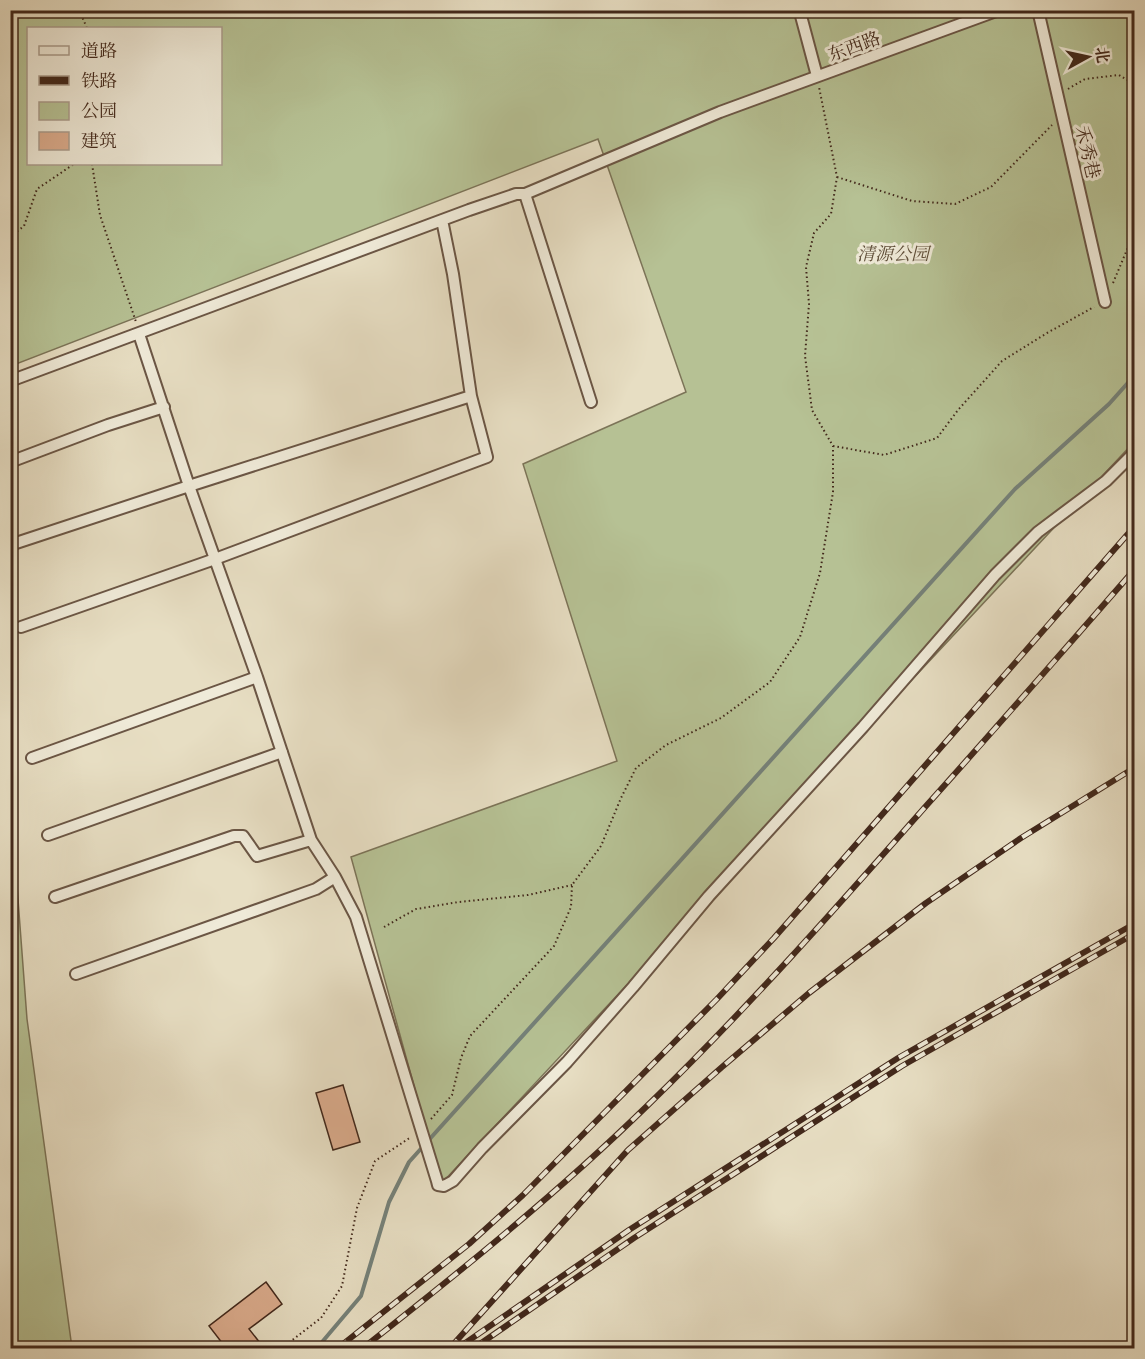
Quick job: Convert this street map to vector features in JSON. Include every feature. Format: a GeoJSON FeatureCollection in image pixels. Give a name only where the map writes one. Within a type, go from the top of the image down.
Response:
{"type":"FeatureCollection","features":[{"type":"Feature","properties":{"kind":"street"},"geometry":{"type":"LineString","coordinates":[[802,10],[801,16],[817,76]]}},
{"type":"Feature","properties":{"kind":"street","name":"东西路"},"geometry":{"type":"LineString","coordinates":[[10,381],[337,258],[516,194],[525,194],[720,112],[999,10]]}},
{"type":"Feature","properties":{"kind":"street","name":"禾秀巷"},"geometry":{"type":"LineString","coordinates":[[1038,10],[1105,302]]}},
{"type":"Feature","properties":{"kind":"street"},"geometry":{"type":"LineString","coordinates":[[525,194],[591,402]]}},
{"type":"Feature","properties":{"kind":"street"},"geometry":{"type":"LineString","coordinates":[[21,627],[215,559],[487,457],[471,396],[453,274],[442,220]]}},
{"type":"Feature","properties":{"kind":"street"},"geometry":{"type":"LineString","coordinates":[[139,334],[311,840],[335,877],[356,917],[438,1185],[444,1186],[453,1180],[567,1062],[709,896],[863,728],[994,575],[1038,532],[1106,481],[1134,453]]}},
{"type":"Feature","properties":{"kind":"street"},"geometry":{"type":"LineString","coordinates":[[10,545],[471,396]]}},
{"type":"Feature","properties":{"kind":"street"},"geometry":{"type":"LineString","coordinates":[[10,462],[108,425],[164,407]]}},
{"type":"Feature","properties":{"kind":"street"},"geometry":{"type":"LineString","coordinates":[[33,758],[257,677]]}},
{"type":"Feature","properties":{"kind":"street"},"geometry":{"type":"LineString","coordinates":[[48,835],[282,752]]}},
{"type":"Feature","properties":{"kind":"street"},"geometry":{"type":"LineString","coordinates":[[55,897],[234,836],[243,837],[257,856],[311,840]]}},
{"type":"Feature","properties":{"kind":"street"},"geometry":{"type":"LineString","coordinates":[[76,974],[316,889],[335,877]]}},
{"type":"Feature","properties":{"kind":"path"},"geometry":{"type":"LineString","coordinates":[[79,10],[87,27]]}},
{"type":"Feature","properties":{"kind":"path"},"geometry":{"type":"LineString","coordinates":[[1058,96],[1085,78],[1119,75],[1134,84]]}},
{"type":"Feature","properties":{"kind":"path"},"geometry":{"type":"LineString","coordinates":[[282,1348],[321,1318],[342,1286],[357,1208],[375,1161],[423,1132],[452,1095],[461,1058],[470,1036],[554,946],[571,907],[572,885],[602,846],[636,768],[666,745],[721,718],[770,682],[800,638],[820,573],[833,492],[833,446],[812,410],[805,356],[809,304],[806,267],[814,233],[831,214],[837,177],[817,76]]}},
{"type":"Feature","properties":{"kind":"path"},"geometry":{"type":"LineString","coordinates":[[837,177],[912,201],[955,204],[991,187],[1062,114]]}},
{"type":"Feature","properties":{"kind":"path"},"geometry":{"type":"LineString","coordinates":[[10,237],[24,226],[37,189],[73,165]]}},
{"type":"Feature","properties":{"kind":"path"},"geometry":{"type":"LineString","coordinates":[[92,165],[100,214],[139,334]]}},
{"type":"Feature","properties":{"kind":"path"},"geometry":{"type":"LineString","coordinates":[[833,446],[884,455],[937,438],[958,410],[1002,361],[1047,333],[1105,302],[1134,233]]}},
{"type":"Feature","properties":{"kind":"path"},"geometry":{"type":"LineString","coordinates":[[384,927],[416,909],[528,895],[572,885]]}},
{"type":"Feature","properties":{"kind":"green space","name":"清源公园"},"geometry":{"type":"Polygon","coordinates":[[[11,11],[1134,11],[1134,442],[441,1184],[351,857],[617,761],[523,464],[686,392],[598,139],[11,366],[11,11]]]}},
{"type":"Feature","properties":{"kind":"green space"},"geometry":{"type":"Polygon","coordinates":[[[10,793],[27,1019],[72,1348],[11,1348],[10,793]]]}},
{"type":"Feature","properties":{"kind":"building"},"geometry":{"type":"Polygon","coordinates":[[[343,1085],[360,1142],[333,1150],[316,1093],[343,1085]]]}},
{"type":"Feature","properties":{"kind":"building"},"geometry":{"type":"Polygon","coordinates":[[[266,1282],[282,1304],[249,1329],[264,1348],[226,1348],[209,1326],[266,1282]]]}},
{"type":"Feature","properties":{"kind":"waterway"},"geometry":{"type":"LineString","coordinates":[[317,1348],[361,1296],[389,1202],[409,1162],[1015,489],[1109,404],[1134,376]]}},
{"type":"Feature","properties":{"kind":"railway"},"geometry":{"type":"LineString","coordinates":[[338,1348],[469,1244],[523,1195],[717,999],[774,938],[1134,527]]}},
{"type":"Feature","properties":{"kind":"railway"},"geometry":{"type":"LineString","coordinates":[[363,1348],[545,1200],[684,1069],[824,920],[1134,570]]}},
{"type":"Feature","properties":{"kind":"railway"},"geometry":{"type":"LineString","coordinates":[[450,1348],[628,1150],[809,993],[926,903],[1021,838],[1134,768]]}},
{"type":"Feature","properties":{"kind":"railway"},"geometry":{"type":"LineString","coordinates":[[458,1348],[629,1230],[898,1058],[1134,924]]}},
{"type":"Feature","properties":{"kind":"railway"},"geometry":{"type":"LineString","coordinates":[[474,1348],[634,1238],[902,1066],[1134,934]]}}]}
